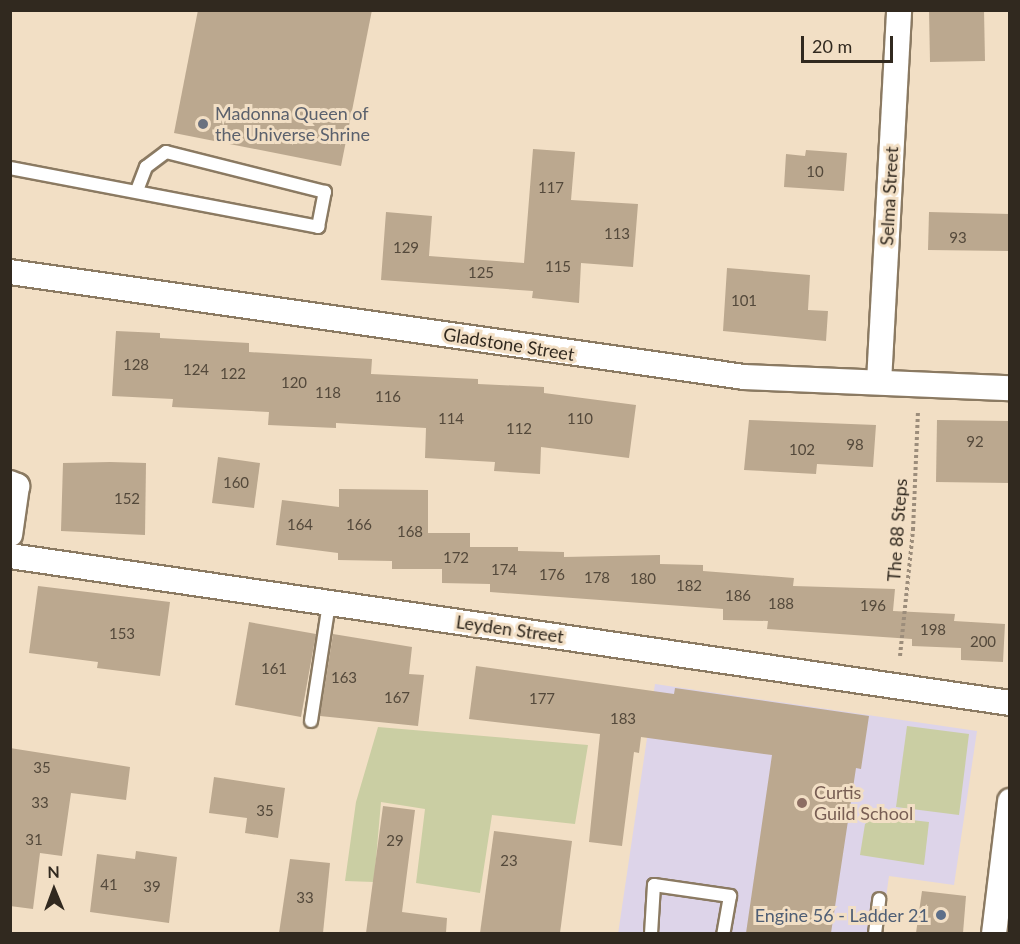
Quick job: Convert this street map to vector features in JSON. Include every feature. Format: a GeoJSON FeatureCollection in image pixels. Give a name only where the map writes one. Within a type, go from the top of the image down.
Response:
{"type":"FeatureCollection","features":[{"type":"Feature","properties":{"kind":"street","name":"Selma Street"},"geometry":{"type":"LineString","coordinates":[[879,382],[899,10]]}},
{"type":"Feature","properties":{"kind":"street","name":"Gladstone Street"},"geometry":{"type":"LineString","coordinates":[[10,272],[744,377],[1010,388]]}},
{"type":"Feature","properties":{"kind":"street"},"geometry":{"type":"LineString","coordinates":[[10,483],[17,486],[10,536]]}},
{"type":"Feature","properties":{"kind":"street","name":"Leyden Street"},"geometry":{"type":"LineString","coordinates":[[10,556],[1010,703]]}},
{"type":"Feature","properties":{"kind":"street"},"geometry":{"type":"LineString","coordinates":[[994,933],[1010,801]]}},
{"type":"Feature","properties":{"kind":"lane"},"geometry":{"type":"LineString","coordinates":[[10,168],[318,226],[325,192],[166,152],[146,167],[137,191]]}},
{"type":"Feature","properties":{"kind":"lane"},"geometry":{"type":"LineString","coordinates":[[310,721],[329,603]]}},
{"type":"Feature","properties":{"kind":"lane"},"geometry":{"type":"LineString","coordinates":[[651,933],[654,885],[730,896],[723,933]]}},
{"type":"Feature","properties":{"kind":"lane"},"geometry":{"type":"LineString","coordinates":[[874,933],[879,899]]}},
{"type":"Feature","properties":{"kind":"path","name":"The 88 Steps"},"geometry":{"type":"LineString","coordinates":[[900,656],[913,530],[918,406]]}},
{"type":"Feature","properties":{"kind":"shaded area","name":"Curtis Guild School"},"geometry":{"type":"Polygon","coordinates":[[[655,684],[977,731],[954,885],[889,876],[881,933],[618,934],[655,684]]]}},
{"type":"Feature","properties":{"kind":"green space"},"geometry":{"type":"Polygon","coordinates":[[[907,726],[969,734],[959,815],[896,807],[907,726]]]}},
{"type":"Feature","properties":{"kind":"green space"},"geometry":{"type":"Polygon","coordinates":[[[378,727],[588,745],[575,824],[492,815],[480,893],[416,883],[425,809],[381,802],[374,882],[345,881],[356,802],[378,727]]]}},
{"type":"Feature","properties":{"kind":"green space"},"geometry":{"type":"Polygon","coordinates":[[[877,816],[929,822],[924,865],[860,855],[865,824],[877,816]]]}},
{"type":"Feature","properties":{"kind":"building","name":"Madonna Queen of the Universe Shrine"},"geometry":{"type":"Polygon","coordinates":[[[198,10],[372,10],[341,166],[174,133],[198,10]]]}},
{"type":"Feature","properties":{"kind":"building"},"geometry":{"type":"Polygon","coordinates":[[[929,10],[984,10],[985,61],[930,62],[929,10]]]}},
{"type":"Feature","properties":{"kind":"building"},"geometry":{"type":"Polygon","coordinates":[[[533,149],[575,152],[571,200],[638,204],[633,267],[581,263],[579,303],[532,298],[533,291],[381,280],[386,212],[432,216],[429,256],[524,263],[533,149]]]}},
{"type":"Feature","properties":{"kind":"building"},"geometry":{"type":"Polygon","coordinates":[[[806,150],[847,153],[844,191],[784,187],[786,154],[805,156],[806,150]]]}},
{"type":"Feature","properties":{"kind":"building"},"geometry":{"type":"Polygon","coordinates":[[[929,212],[1010,214],[1010,251],[928,250],[929,212]]]}},
{"type":"Feature","properties":{"kind":"building"},"geometry":{"type":"Polygon","coordinates":[[[727,268],[810,275],[808,310],[828,311],[826,341],[723,331],[727,268]]]}},
{"type":"Feature","properties":{"kind":"building"},"geometry":{"type":"Polygon","coordinates":[[[116,331],[160,333],[160,338],[249,343],[249,352],[372,359],[371,374],[478,379],[478,384],[544,387],[544,393],[636,405],[629,458],[541,447],[540,474],[494,471],[495,462],[425,458],[426,428],[336,423],[336,428],[268,425],[269,412],[172,407],[173,399],[112,396],[116,331]]]}},
{"type":"Feature","properties":{"kind":"building"},"geometry":{"type":"Polygon","coordinates":[[[749,420],[876,425],[873,467],[817,464],[816,474],[744,470],[749,420]]]}},
{"type":"Feature","properties":{"kind":"building"},"geometry":{"type":"Polygon","coordinates":[[[937,420],[1010,421],[1010,483],[936,482],[937,420]]]}},
{"type":"Feature","properties":{"kind":"building"},"geometry":{"type":"Polygon","coordinates":[[[218,457],[260,463],[254,508],[212,503],[218,457]]]}},
{"type":"Feature","properties":{"kind":"building"},"geometry":{"type":"Polygon","coordinates":[[[63,463],[146,463],[145,535],[61,531],[63,463]]]}},
{"type":"Feature","properties":{"kind":"building"},"geometry":{"type":"Polygon","coordinates":[[[339,489],[428,490],[428,533],[470,533],[470,547],[518,547],[518,551],[564,552],[564,557],[660,555],[660,564],[703,565],[703,571],[794,578],[793,586],[895,589],[893,611],[955,614],[954,621],[1005,624],[1003,662],[961,660],[961,648],[912,646],[912,639],[767,629],[768,621],[723,620],[723,609],[490,592],[490,584],[442,583],[442,569],[392,569],[392,561],[338,560],[338,553],[276,545],[282,500],[339,507],[339,489]]]}},
{"type":"Feature","properties":{"kind":"building"},"geometry":{"type":"Polygon","coordinates":[[[38,586],[170,602],[160,676],[97,668],[98,662],[29,653],[38,586]]]}},
{"type":"Feature","properties":{"kind":"building"},"geometry":{"type":"Polygon","coordinates":[[[249,622],[316,634],[301,717],[235,705],[249,622]]]}},
{"type":"Feature","properties":{"kind":"building"},"geometry":{"type":"Polygon","coordinates":[[[333,634],[412,647],[409,674],[424,675],[418,726],[320,716],[333,634]]]}},
{"type":"Feature","properties":{"kind":"building"},"geometry":{"type":"Polygon","coordinates":[[[476,666],[674,694],[675,688],[869,716],[861,769],[856,768],[831,933],[746,933],[772,755],[641,737],[639,753],[634,752],[622,846],[589,842],[600,734],[469,719],[476,666]]]}},
{"type":"Feature","properties":{"kind":"building"},"geometry":{"type":"Polygon","coordinates":[[[10,748],[130,767],[126,800],[71,793],[62,856],[40,853],[33,909],[10,906],[10,748]]]}},
{"type":"Feature","properties":{"kind":"building"},"geometry":{"type":"Polygon","coordinates":[[[214,777],[285,788],[278,838],[245,833],[247,818],[209,813],[214,777]]]}},
{"type":"Feature","properties":{"kind":"building"},"geometry":{"type":"Polygon","coordinates":[[[383,806],[415,810],[402,912],[447,918],[446,933],[366,933],[383,806]]]}},
{"type":"Feature","properties":{"kind":"building"},"geometry":{"type":"Polygon","coordinates":[[[494,831],[572,841],[560,933],[480,933],[494,831]]]}},
{"type":"Feature","properties":{"kind":"building"},"geometry":{"type":"Polygon","coordinates":[[[136,851],[177,857],[169,923],[90,912],[97,854],[135,859],[136,851]]]}},
{"type":"Feature","properties":{"kind":"building"},"geometry":{"type":"Polygon","coordinates":[[[290,859],[330,863],[323,933],[279,933],[290,859]]]}},
{"type":"Feature","properties":{"kind":"building","name":"Engine 56 - Ladder 21"},"geometry":{"type":"Polygon","coordinates":[[[922,891],[966,896],[963,933],[916,933],[922,891]]]}},
{"type":"Feature","properties":{"kind":"place","name":"Madonna Queen of the Universe Shrine"},"geometry":{"type":"Point","coordinates":[203,124]}},
{"type":"Feature","properties":{"kind":"place","name":"Curtis Guild School"},"geometry":{"type":"Point","coordinates":[802,803]}},
{"type":"Feature","properties":{"kind":"place","name":"Engine 56 - Ladder 21"},"geometry":{"type":"Point","coordinates":[941,915]}}]}
